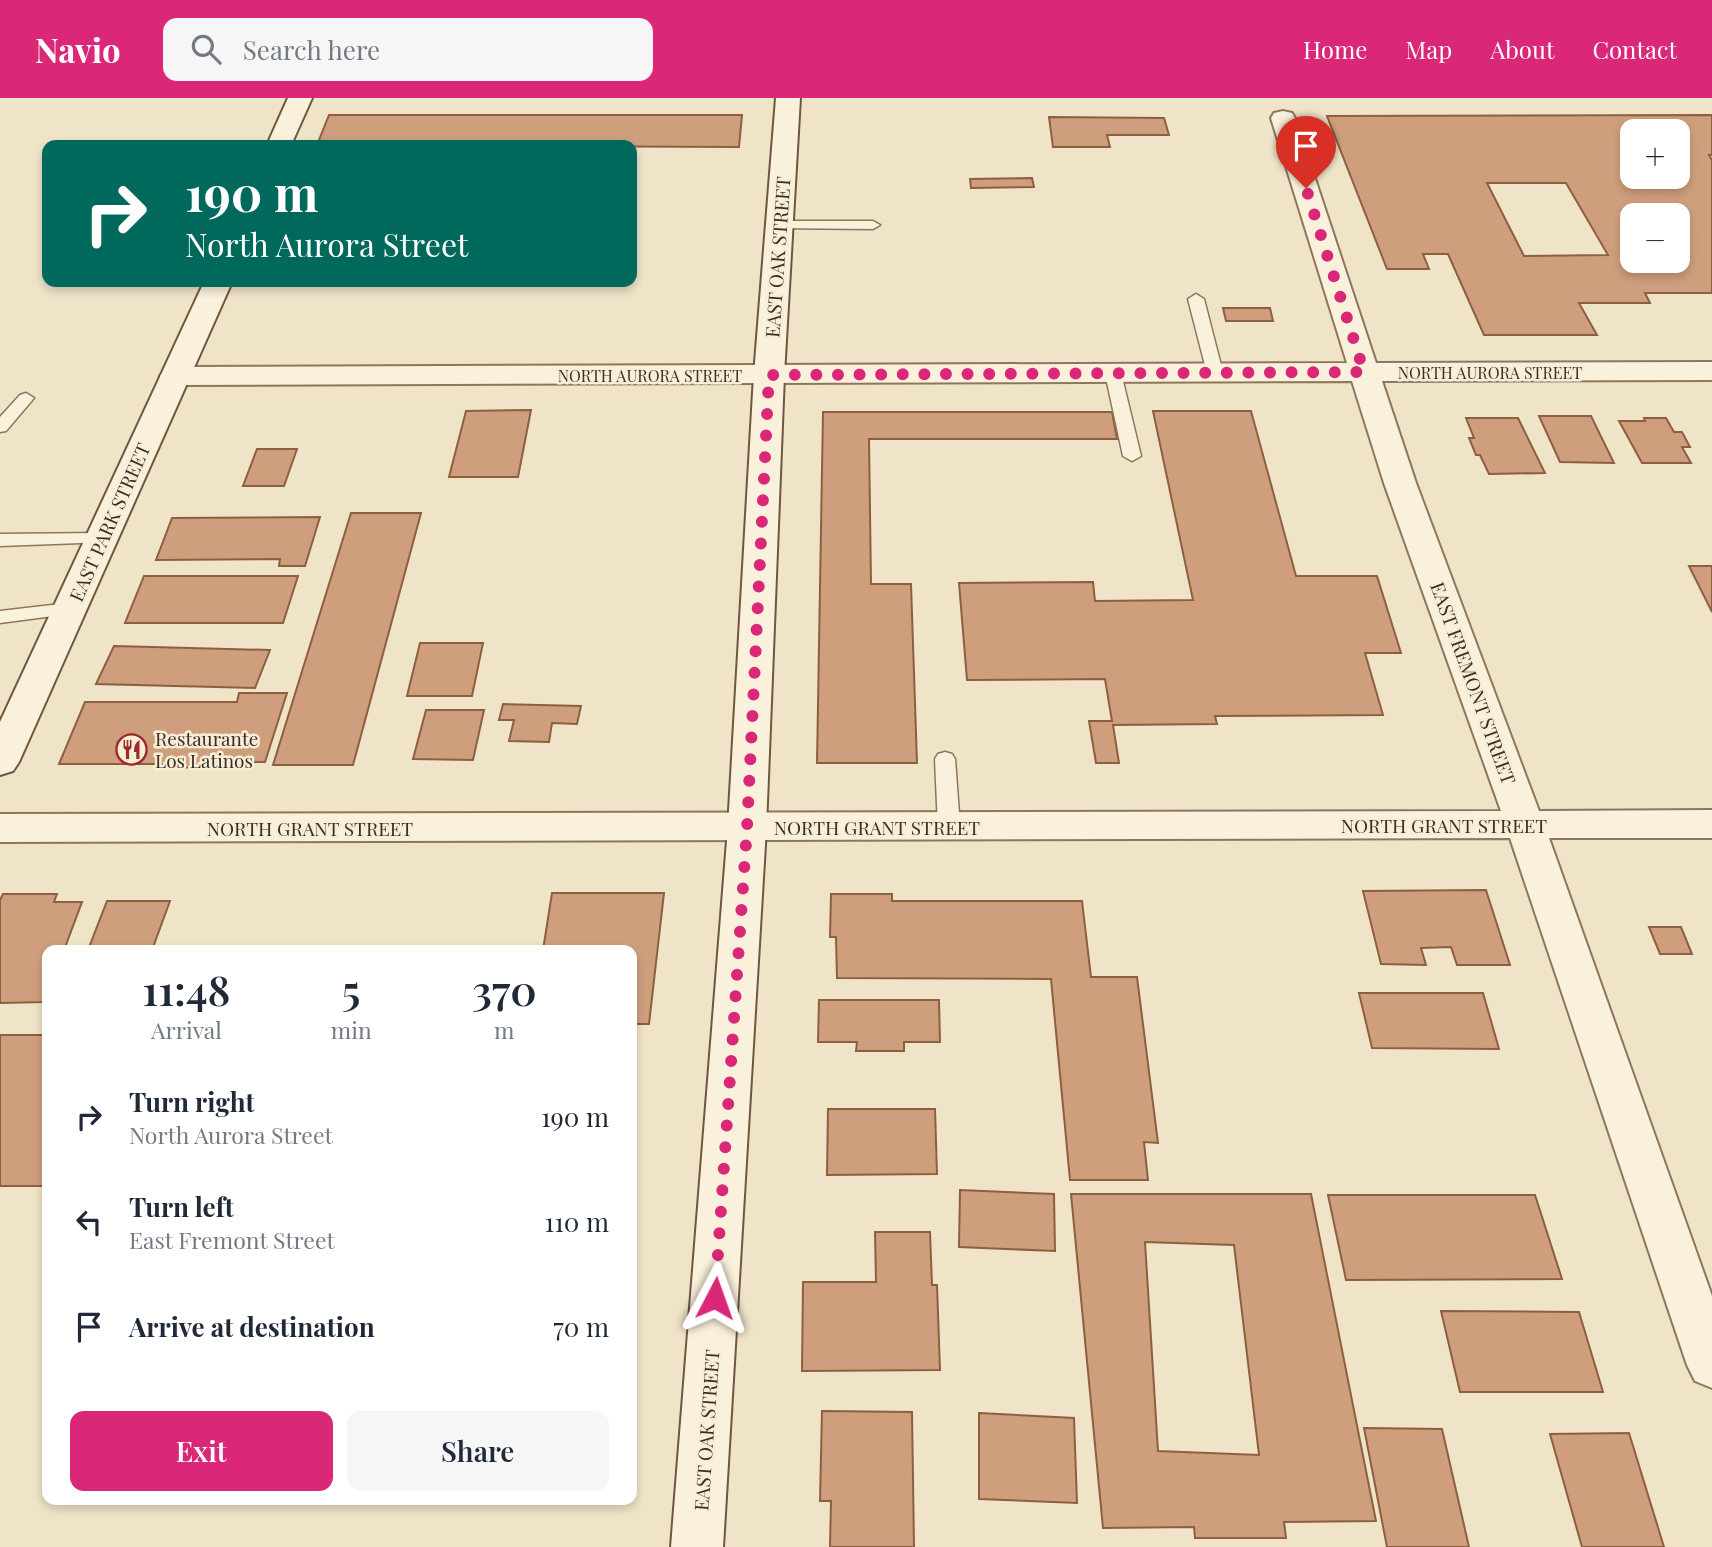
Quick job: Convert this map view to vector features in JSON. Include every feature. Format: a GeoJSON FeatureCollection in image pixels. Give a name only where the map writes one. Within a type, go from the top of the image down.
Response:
{"type":"FeatureCollection","features":[{"type":"Feature","properties":{"kind":"street"},"geometry":{"type":"LineString","coordinates":[[281,140],[300,98]]}},
{"type":"Feature","properties":{"kind":"street","name":"EAST OAK STREET"},"geometry":{"type":"LineString","coordinates":[[697,1547],[747,828],[769,375],[788,98]]}},
{"type":"Feature","properties":{"kind":"street","name":"EAST FREMONT STREET"},"geometry":{"type":"LineString","coordinates":[[1283,118],[1400,483],[1525,825],[1712,1365]]}},
{"type":"Feature","properties":{"kind":"street","name":"EAST PARK STREET"},"geometry":{"type":"LineString","coordinates":[[0,762],[216,287]]}},
{"type":"Feature","properties":{"kind":"street","name":"NORTH AURORA STREET"},"geometry":{"type":"LineString","coordinates":[[175,376],[1712,371]]}},
{"type":"Feature","properties":{"kind":"street","name":"NORTH GRANT STREET"},"geometry":{"type":"LineString","coordinates":[[0,828],[1712,824]]}},
{"type":"Feature","properties":{"kind":"lane"},"geometry":{"type":"LineString","coordinates":[[779,225],[873,225]]}},
{"type":"Feature","properties":{"kind":"lane"},"geometry":{"type":"LineString","coordinates":[[1196,299],[1215,373]]}},
{"type":"Feature","properties":{"kind":"lane"},"geometry":{"type":"LineString","coordinates":[[1113,373],[1132,456]]}},
{"type":"Feature","properties":{"kind":"lane"},"geometry":{"type":"LineString","coordinates":[[0,426],[26,398]]}},
{"type":"Feature","properties":{"kind":"lane"},"geometry":{"type":"LineString","coordinates":[[0,540],[102,538]]}},
{"type":"Feature","properties":{"kind":"lane"},"geometry":{"type":"LineString","coordinates":[[0,617],[69,609]]}},
{"type":"Feature","properties":{"kind":"lane"},"geometry":{"type":"LineString","coordinates":[[945,759],[949,827]]}},
{"type":"Feature","properties":{"kind":"building"},"geometry":{"type":"Polygon","coordinates":[[[329,115],[742,115],[739,147],[637,147],[637,140],[319,140],[329,115]]]}},
{"type":"Feature","properties":{"kind":"building"},"geometry":{"type":"Polygon","coordinates":[[[1712,115],[1712,155],[1709,155],[1712,160],[1712,293],[1645,293],[1650,303],[1579,303],[1597,335],[1484,335],[1448,254],[1423,254],[1429,269],[1387,269],[1327,116],[1712,115]],[[1487,183],[1524,256],[1608,255],[1566,183],[1487,183]]]}},
{"type":"Feature","properties":{"kind":"building"},"geometry":{"type":"Polygon","coordinates":[[[1049,117],[1164,118],[1169,135],[1107,135],[1110,147],[1053,147],[1049,117]]]}},
{"type":"Feature","properties":{"kind":"building"},"geometry":{"type":"Polygon","coordinates":[[[1032,178],[1034,187],[971,188],[970,179],[1032,178]]]}},
{"type":"Feature","properties":{"kind":"building"},"geometry":{"type":"Polygon","coordinates":[[[1223,308],[1270,308],[1273,321],[1226,321],[1223,308]]]}},
{"type":"Feature","properties":{"kind":"building"},"geometry":{"type":"Polygon","coordinates":[[[531,410],[518,477],[449,477],[466,411],[531,410]]]}},
{"type":"Feature","properties":{"kind":"building"},"geometry":{"type":"Polygon","coordinates":[[[1153,411],[1251,411],[1296,576],[1377,576],[1401,653],[1365,653],[1383,715],[1215,716],[1217,724],[1113,725],[1119,763],[1096,763],[1089,721],[1112,721],[1105,679],[967,680],[959,583],[1093,582],[1095,601],[1193,600],[1153,411]]]}},
{"type":"Feature","properties":{"kind":"building"},"geometry":{"type":"Polygon","coordinates":[[[823,412],[1112,412],[1117,439],[869,439],[871,584],[911,584],[917,763],[817,763],[823,412]]]}},
{"type":"Feature","properties":{"kind":"building"},"geometry":{"type":"Polygon","coordinates":[[[1539,416],[1591,416],[1614,463],[1560,462],[1539,416]]]}},
{"type":"Feature","properties":{"kind":"building"},"geometry":{"type":"Polygon","coordinates":[[[1466,418],[1518,418],[1545,473],[1489,474],[1480,455],[1476,455],[1469,438],[1474,438],[1466,418]]]}},
{"type":"Feature","properties":{"kind":"building"},"geometry":{"type":"Polygon","coordinates":[[[1644,418],[1666,418],[1674,432],[1682,432],[1690,447],[1682,447],[1691,463],[1642,463],[1619,421],[1645,421],[1644,418]]]}},
{"type":"Feature","properties":{"kind":"building"},"geometry":{"type":"Polygon","coordinates":[[[257,449],[297,449],[284,486],[243,486],[257,449]]]}},
{"type":"Feature","properties":{"kind":"building"},"geometry":{"type":"Polygon","coordinates":[[[351,513],[421,513],[353,765],[273,765],[351,513]]]}},
{"type":"Feature","properties":{"kind":"building"},"geometry":{"type":"Polygon","coordinates":[[[320,517],[305,566],[279,566],[280,559],[156,560],[172,518],[320,517]]]}},
{"type":"Feature","properties":{"kind":"building"},"geometry":{"type":"Polygon","coordinates":[[[1689,566],[1712,566],[1712,612],[1689,566]]]}},
{"type":"Feature","properties":{"kind":"building"},"geometry":{"type":"Polygon","coordinates":[[[144,576],[298,576],[283,623],[125,623],[144,576]]]}},
{"type":"Feature","properties":{"kind":"building"},"geometry":{"type":"Polygon","coordinates":[[[420,643],[483,643],[472,696],[407,696],[420,643]]]}},
{"type":"Feature","properties":{"kind":"building"},"geometry":{"type":"Polygon","coordinates":[[[114,646],[270,650],[255,688],[96,684],[114,646]]]}},
{"type":"Feature","properties":{"kind":"building"},"geometry":{"type":"Polygon","coordinates":[[[239,693],[287,693],[265,762],[217,762],[215,768],[167,767],[169,764],[59,764],[85,702],[237,702],[239,693]]]}},
{"type":"Feature","properties":{"kind":"building"},"geometry":{"type":"Polygon","coordinates":[[[503,704],[581,706],[577,724],[552,723],[549,742],[509,741],[514,720],[499,720],[503,704]]]}},
{"type":"Feature","properties":{"kind":"building"},"geometry":{"type":"Polygon","coordinates":[[[426,710],[484,710],[473,760],[413,759],[426,710]]]}},
{"type":"Feature","properties":{"kind":"building"},"geometry":{"type":"Polygon","coordinates":[[[1486,890],[1510,965],[1457,965],[1451,947],[1421,948],[1426,965],[1381,964],[1363,891],[1486,890]]]}},
{"type":"Feature","properties":{"kind":"building"},"geometry":{"type":"Polygon","coordinates":[[[552,893],[664,893],[649,1024],[637,1024],[637,945],[544,945],[552,893]]]}},
{"type":"Feature","properties":{"kind":"building"},"geometry":{"type":"Polygon","coordinates":[[[3,894],[57,894],[54,902],[82,902],[66,945],[42,945],[42,1002],[0,1003],[0,900],[3,894]]]}},
{"type":"Feature","properties":{"kind":"building"},"geometry":{"type":"Polygon","coordinates":[[[831,894],[892,894],[892,901],[1082,901],[1091,977],[1137,977],[1158,1143],[1144,1142],[1148,1180],[1070,1180],[1051,979],[837,978],[836,937],[830,937],[831,894]]]}},
{"type":"Feature","properties":{"kind":"building"},"geometry":{"type":"Polygon","coordinates":[[[107,901],[170,901],[154,945],[90,945],[107,901]]]}},
{"type":"Feature","properties":{"kind":"building"},"geometry":{"type":"Polygon","coordinates":[[[1649,927],[1681,927],[1692,954],[1660,954],[1649,927]]]}},
{"type":"Feature","properties":{"kind":"building"},"geometry":{"type":"Polygon","coordinates":[[[1359,993],[1483,993],[1499,1049],[1372,1048],[1359,993]]]}},
{"type":"Feature","properties":{"kind":"building"},"geometry":{"type":"Polygon","coordinates":[[[819,1000],[939,1000],[940,1042],[904,1042],[904,1051],[856,1051],[857,1042],[818,1042],[819,1000]]]}},
{"type":"Feature","properties":{"kind":"building"},"geometry":{"type":"Polygon","coordinates":[[[0,1035],[42,1035],[42,1186],[0,1186],[0,1035]]]}},
{"type":"Feature","properties":{"kind":"building"},"geometry":{"type":"Polygon","coordinates":[[[828,1109],[935,1109],[937,1174],[827,1175],[828,1109]]]}},
{"type":"Feature","properties":{"kind":"building"},"geometry":{"type":"Polygon","coordinates":[[[960,1190],[1054,1194],[1055,1251],[959,1247],[960,1190]]]}},
{"type":"Feature","properties":{"kind":"building"},"geometry":{"type":"Polygon","coordinates":[[[1071,1194],[1311,1194],[1376,1521],[1284,1522],[1286,1538],[1195,1538],[1194,1527],[1103,1528],[1071,1194]],[[1145,1242],[1158,1451],[1259,1455],[1234,1245],[1145,1242]]]}},
{"type":"Feature","properties":{"kind":"building"},"geometry":{"type":"Polygon","coordinates":[[[1328,1195],[1535,1195],[1562,1279],[1346,1280],[1328,1195]]]}},
{"type":"Feature","properties":{"kind":"building"},"geometry":{"type":"Polygon","coordinates":[[[875,1232],[930,1232],[932,1285],[937,1285],[940,1370],[802,1371],[803,1282],[876,1282],[875,1232]]]}},
{"type":"Feature","properties":{"kind":"building"},"geometry":{"type":"Polygon","coordinates":[[[1441,1311],[1579,1312],[1603,1392],[1460,1392],[1441,1311]]]}},
{"type":"Feature","properties":{"kind":"building"},"geometry":{"type":"Polygon","coordinates":[[[822,1411],[912,1412],[914,1547],[830,1547],[831,1501],[820,1501],[822,1411]]]}},
{"type":"Feature","properties":{"kind":"building"},"geometry":{"type":"Polygon","coordinates":[[[979,1413],[1074,1418],[1077,1503],[979,1499],[979,1413]]]}},
{"type":"Feature","properties":{"kind":"building"},"geometry":{"type":"Polygon","coordinates":[[[1364,1428],[1442,1429],[1469,1547],[1387,1547],[1364,1428]]]}},
{"type":"Feature","properties":{"kind":"building"},"geometry":{"type":"Polygon","coordinates":[[[1629,1433],[1664,1547],[1582,1547],[1550,1434],[1629,1433]]]}},
{"type":"Feature","properties":{"kind":"place","name":"Restaurante Los Latinos"},"geometry":{"type":"Point","coordinates":[132,749]}},
{"type":"Feature","properties":{"kind":"route"},"geometry":{"type":"LineString","coordinates":[[715,1298],[747,828],[769,375],[1364,372],[1306,188]]}}]}
